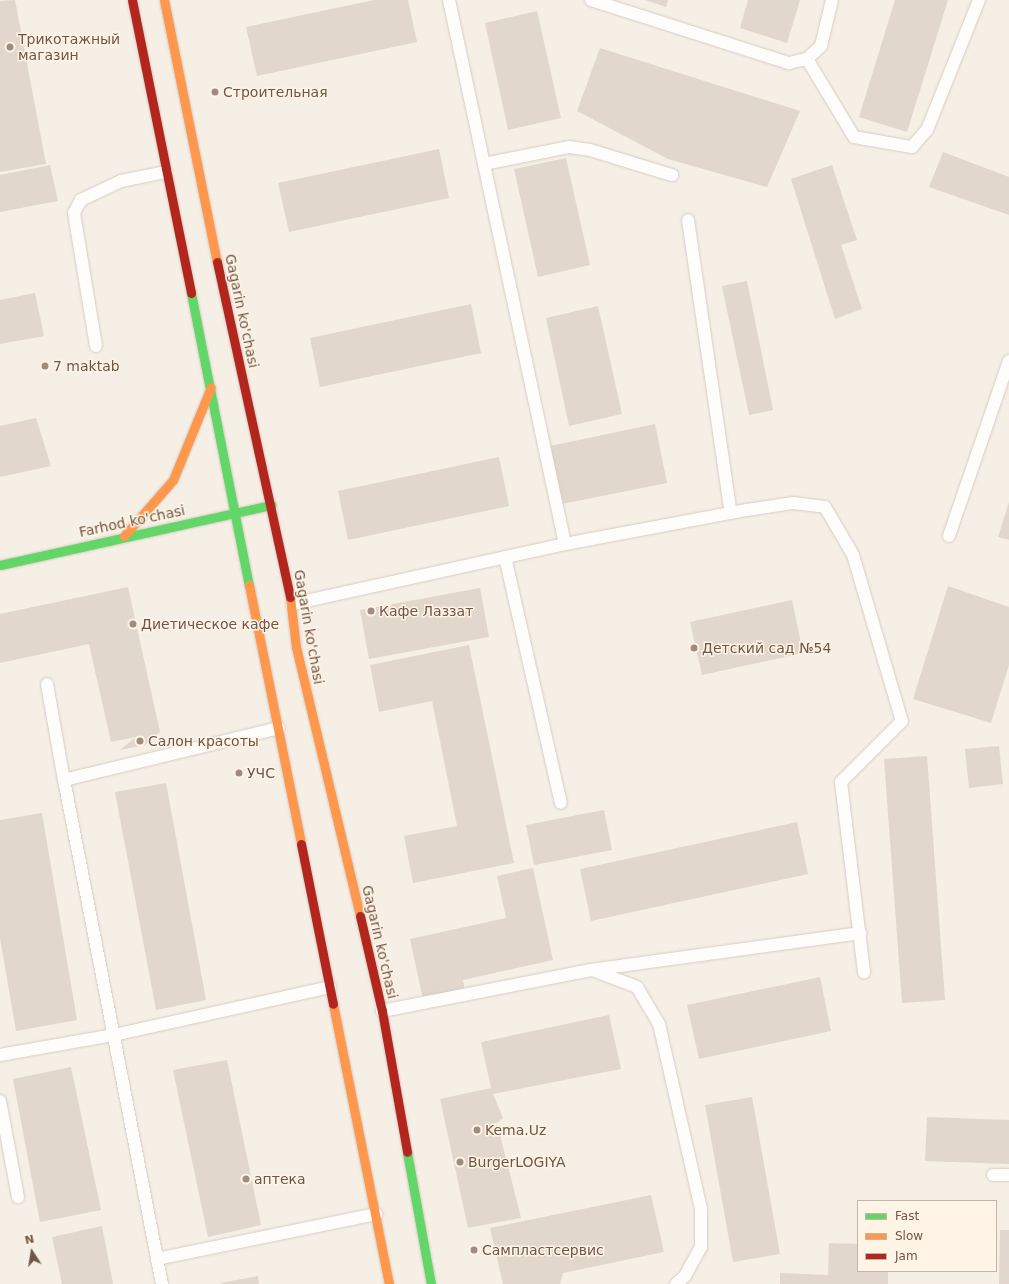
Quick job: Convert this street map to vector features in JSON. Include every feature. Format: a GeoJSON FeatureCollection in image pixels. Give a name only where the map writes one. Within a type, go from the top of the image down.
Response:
{"type":"FeatureCollection","features":[{"type":"Feature","properties":{"kind":"main road"},"geometry":{"type":"LineString","coordinates":[[132,0],[166,172],[211,385],[389,1284]]}},
{"type":"Feature","properties":{"kind":"main road","name":"Gagarin ko'chasi"},"geometry":{"type":"LineString","coordinates":[[167,0],[198,173],[292,604],[296,647],[382,1011],[431,1284]]}},
{"type":"Feature","properties":{"kind":"main road"},"geometry":{"type":"LineString","coordinates":[[124,536],[173,480],[196,430],[211,385]]}},
{"type":"Feature","properties":{"kind":"main road","name":"Farhod ko'chasi"},"geometry":{"type":"LineString","coordinates":[[0,565],[124,536],[236,514],[271,505]]}},
{"type":"Feature","properties":{"kind":"lane"},"geometry":{"type":"LineString","coordinates":[[449,0],[565,544]]}},
{"type":"Feature","properties":{"kind":"lane"},"geometry":{"type":"LineString","coordinates":[[591,0],[789,63],[808,59],[821,46],[832,0]]}},
{"type":"Feature","properties":{"kind":"lane"},"geometry":{"type":"LineString","coordinates":[[808,59],[854,137],[912,146],[927,130],[979,0]]}},
{"type":"Feature","properties":{"kind":"lane"},"geometry":{"type":"LineString","coordinates":[[484,164],[569,147],[672,175]]}},
{"type":"Feature","properties":{"kind":"lane"},"geometry":{"type":"LineString","coordinates":[[96,346],[74,213],[80,200],[121,181],[166,172]]}},
{"type":"Feature","properties":{"kind":"lane"},"geometry":{"type":"LineString","coordinates":[[688,220],[731,513]]}},
{"type":"Feature","properties":{"kind":"lane"},"geometry":{"type":"LineString","coordinates":[[949,536],[1009,361]]}},
{"type":"Feature","properties":{"kind":"lane"},"geometry":{"type":"LineString","coordinates":[[292,604],[565,544],[731,513],[793,503],[825,507],[853,555],[902,721],[841,782],[864,973]]}},
{"type":"Feature","properties":{"kind":"lane"},"geometry":{"type":"LineString","coordinates":[[505,558],[561,803]]}},
{"type":"Feature","properties":{"kind":"lane"},"geometry":{"type":"LineString","coordinates":[[47,684],[64,780],[162,1284]]}},
{"type":"Feature","properties":{"kind":"lane"},"geometry":{"type":"LineString","coordinates":[[64,780],[279,728]]}},
{"type":"Feature","properties":{"kind":"lane"},"geometry":{"type":"LineString","coordinates":[[382,1011],[591,970],[860,933]]}},
{"type":"Feature","properties":{"kind":"lane"},"geometry":{"type":"LineString","coordinates":[[591,970],[637,988],[659,1024],[701,1209],[701,1247],[686,1276],[676,1284]]}},
{"type":"Feature","properties":{"kind":"lane"},"geometry":{"type":"LineString","coordinates":[[0,1055],[114,1035],[330,987]]}},
{"type":"Feature","properties":{"kind":"lane"},"geometry":{"type":"LineString","coordinates":[[0,1101],[18,1197]]}},
{"type":"Feature","properties":{"kind":"lane"},"geometry":{"type":"LineString","coordinates":[[993,1175],[1009,1175]]}},
{"type":"Feature","properties":{"kind":"lane"},"geometry":{"type":"LineString","coordinates":[[157,1259],[376,1214]]}},
{"type":"Feature","properties":{"kind":"building"},"geometry":{"type":"Polygon","coordinates":[[[15,0],[46,164],[0,172],[0,1],[15,0]]]}},
{"type":"Feature","properties":{"kind":"building"},"geometry":{"type":"Polygon","coordinates":[[[374,0],[408,0],[417,42],[257,76],[246,27],[374,0]]]}},
{"type":"Feature","properties":{"kind":"building"},"geometry":{"type":"Polygon","coordinates":[[[645,0],[668,0],[666,7],[645,0]]]}},
{"type":"Feature","properties":{"kind":"building"},"geometry":{"type":"Polygon","coordinates":[[[748,0],[800,0],[787,43],[740,28],[748,0]]]}},
{"type":"Feature","properties":{"kind":"building"},"geometry":{"type":"Polygon","coordinates":[[[895,0],[948,0],[907,132],[859,117],[895,0]]]}},
{"type":"Feature","properties":{"kind":"building"},"geometry":{"type":"Polygon","coordinates":[[[537,11],[561,118],[508,130],[485,23],[537,11]]]}},
{"type":"Feature","properties":{"kind":"building"},"geometry":{"type":"Polygon","coordinates":[[[600,48],[800,111],[767,187],[668,159],[577,111],[600,48]]]}},
{"type":"Feature","properties":{"kind":"building"},"geometry":{"type":"Polygon","coordinates":[[[439,149],[449,198],[289,232],[278,183],[439,149]]]}},
{"type":"Feature","properties":{"kind":"building"},"geometry":{"type":"Polygon","coordinates":[[[943,152],[1009,177],[1009,215],[929,187],[943,152]]]}},
{"type":"Feature","properties":{"kind":"building"},"geometry":{"type":"Polygon","coordinates":[[[566,158],[590,265],[538,277],[514,169],[566,158]]]}},
{"type":"Feature","properties":{"kind":"building"},"geometry":{"type":"Polygon","coordinates":[[[50,165],[58,201],[0,212],[0,175],[50,165]]]}},
{"type":"Feature","properties":{"kind":"building"},"geometry":{"type":"Polygon","coordinates":[[[832,165],[857,240],[841,245],[862,309],[835,319],[791,179],[832,165]]]}},
{"type":"Feature","properties":{"kind":"building"},"geometry":{"type":"Polygon","coordinates":[[[747,281],[773,410],[749,415],[722,286],[747,281]]]}},
{"type":"Feature","properties":{"kind":"building"},"geometry":{"type":"Polygon","coordinates":[[[35,293],[44,336],[0,344],[0,300],[35,293]]]}},
{"type":"Feature","properties":{"kind":"building"},"geometry":{"type":"Polygon","coordinates":[[[471,304],[481,353],[320,387],[310,338],[471,304]]]}},
{"type":"Feature","properties":{"kind":"building"},"geometry":{"type":"Polygon","coordinates":[[[598,306],[622,414],[569,426],[546,318],[598,306]]]}},
{"type":"Feature","properties":{"kind":"building"},"geometry":{"type":"Polygon","coordinates":[[[36,418],[51,466],[0,477],[0,426],[36,418]]]}},
{"type":"Feature","properties":{"kind":"building"},"geometry":{"type":"Polygon","coordinates":[[[655,424],[667,483],[562,504],[550,446],[655,424]]]}},
{"type":"Feature","properties":{"kind":"building"},"geometry":{"type":"Polygon","coordinates":[[[499,457],[509,506],[348,540],[338,491],[499,457]]]}},
{"type":"Feature","properties":{"kind":"building"},"geometry":{"type":"Polygon","coordinates":[[[1009,502],[1009,540],[998,537],[1009,502]]]}},
{"type":"Feature","properties":{"kind":"building"},"geometry":{"type":"Polygon","coordinates":[[[948,586],[1009,607],[1009,665],[991,723],[913,699],[948,586]]]}},
{"type":"Feature","properties":{"kind":"building"},"geometry":{"type":"Polygon","coordinates":[[[128,587],[160,732],[145,745],[120,750],[136,737],[111,742],[89,644],[0,663],[0,614],[128,587]]]}},
{"type":"Feature","properties":{"kind":"building"},"geometry":{"type":"Polygon","coordinates":[[[480,588],[489,637],[369,659],[360,610],[480,588]]]}},
{"type":"Feature","properties":{"kind":"building"},"geometry":{"type":"Polygon","coordinates":[[[792,600],[803,653],[702,675],[690,622],[792,600]]]}},
{"type":"Feature","properties":{"kind":"building"},"geometry":{"type":"Polygon","coordinates":[[[469,645],[514,863],[413,883],[404,836],[457,826],[432,701],[379,712],[370,665],[469,645]]]}},
{"type":"Feature","properties":{"kind":"building"},"geometry":{"type":"Polygon","coordinates":[[[999,746],[1003,784],[969,788],[965,749],[999,746]]]}},
{"type":"Feature","properties":{"kind":"building"},"geometry":{"type":"Polygon","coordinates":[[[927,756],[945,1000],[902,1003],[884,759],[927,756]]]}},
{"type":"Feature","properties":{"kind":"building"},"geometry":{"type":"Polygon","coordinates":[[[166,783],[206,1000],[156,1010],[115,792],[166,783]]]}},
{"type":"Feature","properties":{"kind":"building"},"geometry":{"type":"Polygon","coordinates":[[[604,810],[612,850],[534,865],[526,825],[604,810]]]}},
{"type":"Feature","properties":{"kind":"building"},"geometry":{"type":"Polygon","coordinates":[[[42,813],[77,1020],[16,1031],[0,938],[0,820],[42,813]]]}},
{"type":"Feature","properties":{"kind":"building"},"geometry":{"type":"Polygon","coordinates":[[[797,822],[808,874],[591,921],[580,869],[797,822]]]}},
{"type":"Feature","properties":{"kind":"building"},"geometry":{"type":"Polygon","coordinates":[[[533,868],[553,960],[463,980],[465,991],[423,1000],[410,939],[506,918],[497,876],[533,868]]]}},
{"type":"Feature","properties":{"kind":"building"},"geometry":{"type":"Polygon","coordinates":[[[820,977],[831,1031],[699,1059],[687,1005],[820,977]]]}},
{"type":"Feature","properties":{"kind":"building"},"geometry":{"type":"Polygon","coordinates":[[[609,1015],[621,1069],[493,1094],[503,1118],[497,1123],[521,1218],[468,1228],[440,1099],[491,1088],[481,1042],[609,1015]]]}},
{"type":"Feature","properties":{"kind":"building"},"geometry":{"type":"Polygon","coordinates":[[[227,1060],[261,1225],[208,1237],[173,1070],[227,1060]]]}},
{"type":"Feature","properties":{"kind":"building"},"geometry":{"type":"Polygon","coordinates":[[[71,1067],[101,1210],[40,1222],[13,1079],[71,1067]]]}},
{"type":"Feature","properties":{"kind":"building"},"geometry":{"type":"Polygon","coordinates":[[[752,1097],[780,1254],[733,1262],[705,1105],[752,1097]]]}},
{"type":"Feature","properties":{"kind":"building"},"geometry":{"type":"Polygon","coordinates":[[[927,1117],[1009,1120],[1009,1164],[925,1161],[927,1117]]]}},
{"type":"Feature","properties":{"kind":"building"},"geometry":{"type":"Polygon","coordinates":[[[651,1195],[664,1252],[563,1273],[560,1284],[503,1284],[490,1228],[651,1195]]]}},
{"type":"Feature","properties":{"kind":"building"},"geometry":{"type":"Polygon","coordinates":[[[102,1226],[113,1284],[62,1284],[52,1237],[102,1226]]]}},
{"type":"Feature","properties":{"kind":"building"},"geometry":{"type":"Polygon","coordinates":[[[1000,1230],[1009,1230],[1009,1284],[999,1284],[1000,1230]]]}},
{"type":"Feature","properties":{"kind":"building"},"geometry":{"type":"Polygon","coordinates":[[[829,1243],[857,1244],[857,1272],[888,1272],[888,1284],[780,1284],[780,1273],[828,1275],[829,1243]]]}},
{"type":"Feature","properties":{"kind":"building"},"geometry":{"type":"Polygon","coordinates":[[[258,1276],[259,1284],[221,1284],[221,1283],[258,1276]]]}},
{"type":"Feature","properties":{"kind":"traffic: fast"},"geometry":{"type":"LineString","coordinates":[[191,293],[249,585]]}},
{"type":"Feature","properties":{"kind":"traffic: fast"},"geometry":{"type":"LineString","coordinates":[[0,565],[271,505]]}},
{"type":"Feature","properties":{"kind":"traffic: fast"},"geometry":{"type":"LineString","coordinates":[[407,1152],[431,1284]]}},
{"type":"Feature","properties":{"kind":"traffic: slow"},"geometry":{"type":"LineString","coordinates":[[164,0],[217,262]]}},
{"type":"Feature","properties":{"kind":"traffic: slow"},"geometry":{"type":"LineString","coordinates":[[124,536],[173,480],[211,387]]}},
{"type":"Feature","properties":{"kind":"traffic: slow"},"geometry":{"type":"LineString","coordinates":[[249,585],[301,844]]}},
{"type":"Feature","properties":{"kind":"traffic: slow"},"geometry":{"type":"LineString","coordinates":[[290,597],[296,647],[360,916]]}},
{"type":"Feature","properties":{"kind":"traffic: slow"},"geometry":{"type":"LineString","coordinates":[[333,1004],[389,1284]]}},
{"type":"Feature","properties":{"kind":"traffic: jam"},"geometry":{"type":"LineString","coordinates":[[132,0],[191,293]]}},
{"type":"Feature","properties":{"kind":"traffic: jam"},"geometry":{"type":"LineString","coordinates":[[217,262],[290,597]]}},
{"type":"Feature","properties":{"kind":"traffic: jam"},"geometry":{"type":"LineString","coordinates":[[301,844],[333,1004]]}},
{"type":"Feature","properties":{"kind":"traffic: jam"},"geometry":{"type":"LineString","coordinates":[[360,916],[382,1011],[407,1152]]}},
{"type":"Feature","properties":{"kind":"place","name":"Трикотажный магазин"},"geometry":{"type":"Point","coordinates":[10,47]}},
{"type":"Feature","properties":{"kind":"place","name":"Строительная"},"geometry":{"type":"Point","coordinates":[215,92]}},
{"type":"Feature","properties":{"kind":"place","name":"7 maktab"},"geometry":{"type":"Point","coordinates":[45,366]}},
{"type":"Feature","properties":{"kind":"place","name":"Кафе Лаззат"},"geometry":{"type":"Point","coordinates":[371,611]}},
{"type":"Feature","properties":{"kind":"place","name":"Диетическое кафе"},"geometry":{"type":"Point","coordinates":[133,624]}},
{"type":"Feature","properties":{"kind":"place","name":"Детский сад №54"},"geometry":{"type":"Point","coordinates":[694,648]}},
{"type":"Feature","properties":{"kind":"place","name":"Салон красоты"},"geometry":{"type":"Point","coordinates":[140,741]}},
{"type":"Feature","properties":{"kind":"place","name":"УЧС"},"geometry":{"type":"Point","coordinates":[239,773]}},
{"type":"Feature","properties":{"kind":"place","name":"Kema.Uz"},"geometry":{"type":"Point","coordinates":[477,1130]}},
{"type":"Feature","properties":{"kind":"place","name":"BurgerLOGIYA"},"geometry":{"type":"Point","coordinates":[460,1162]}},
{"type":"Feature","properties":{"kind":"place","name":"аптека"},"geometry":{"type":"Point","coordinates":[246,1179]}},
{"type":"Feature","properties":{"kind":"place","name":"Сампластсервис"},"geometry":{"type":"Point","coordinates":[474,1250]}}]}
